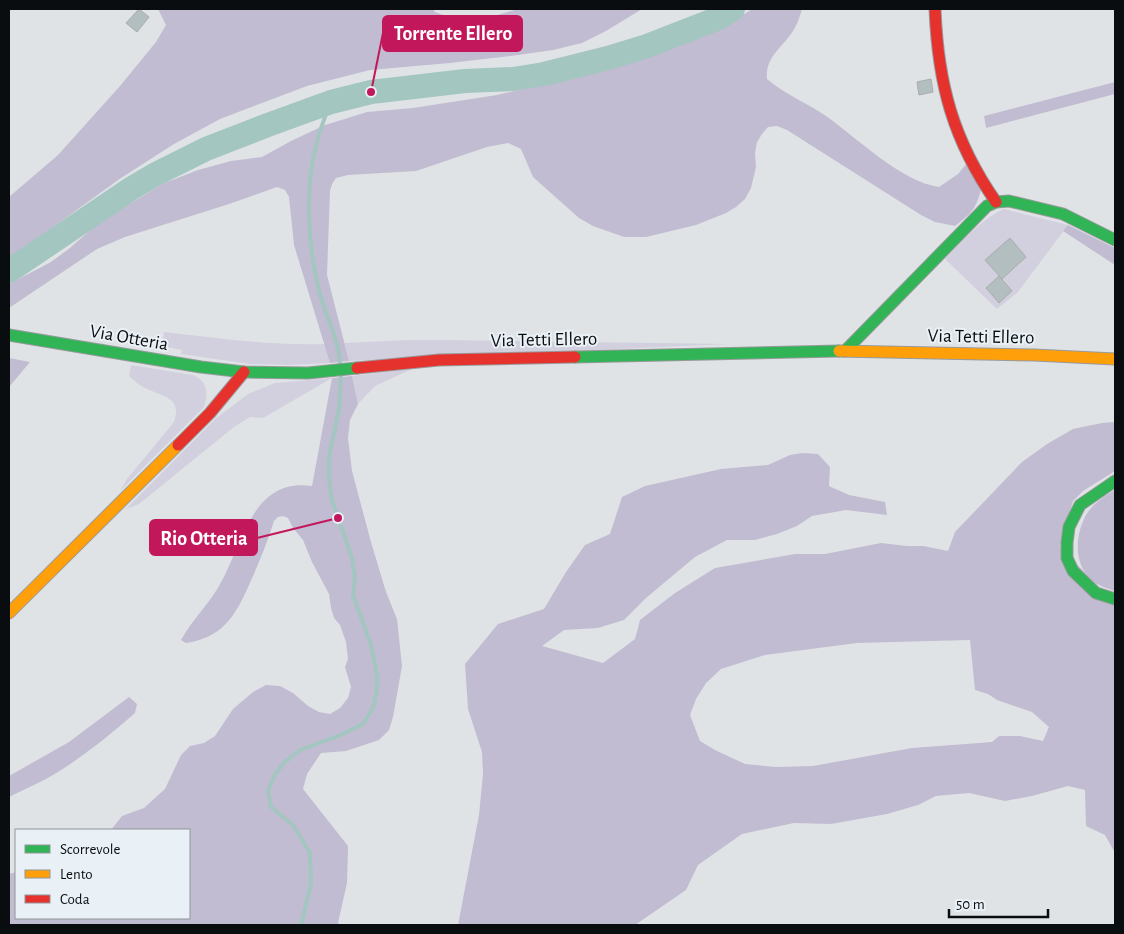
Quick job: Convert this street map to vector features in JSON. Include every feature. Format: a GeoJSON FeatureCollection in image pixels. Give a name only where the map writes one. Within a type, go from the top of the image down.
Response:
{"type":"FeatureCollection","features":[{"type":"Feature","properties":{"kind":"main road"},"geometry":{"type":"LineString","coordinates":[[935,9],[937,52],[952,118],[966,153],[996,202]]}},
{"type":"Feature","properties":{"kind":"main road"},"geometry":{"type":"LineString","coordinates":[[845,351],[987,206],[996,202],[1009,201],[1063,214],[1115,240]]}},
{"type":"Feature","properties":{"kind":"main road","name":"Via Otteria"},"geometry":{"type":"LineString","coordinates":[[9,335],[174,363],[244,372]]}},
{"type":"Feature","properties":{"kind":"main road","name":"Via Tetti Ellero"},"geometry":{"type":"LineString","coordinates":[[244,372],[331,371],[439,360],[845,351],[1034,355],[1115,359]]}},
{"type":"Feature","properties":{"kind":"main road"},"geometry":{"type":"LineString","coordinates":[[9,613],[210,413],[244,372]]}},
{"type":"Feature","properties":{"kind":"main road"},"geometry":{"type":"LineString","coordinates":[[1115,482],[1080,505],[1069,527],[1067,558],[1073,571],[1096,593],[1115,599]]}},
{"type":"Feature","properties":{"kind":"shaded area"},"geometry":{"type":"Polygon","coordinates":[[[158,9],[433,9],[435,12],[453,19],[469,19],[494,16],[518,9],[642,9],[582,43],[553,50],[518,55],[370,70],[307,86],[220,119],[174,144],[121,178],[9,259],[9,197],[58,155],[120,86],[156,42],[166,25],[158,9]]]}},
{"type":"Feature","properties":{"kind":"shaded area"},"geometry":{"type":"Polygon","coordinates":[[[752,9],[802,9],[793,31],[771,59],[767,71],[767,79],[826,116],[880,158],[910,177],[939,187],[958,174],[968,162],[982,186],[976,205],[970,213],[955,226],[935,222],[787,130],[777,126],[768,127],[757,142],[755,153],[756,167],[751,188],[745,199],[736,207],[696,225],[646,237],[624,237],[593,226],[579,218],[533,177],[521,149],[508,143],[487,147],[416,171],[348,175],[336,178],[330,191],[327,275],[349,361],[330,363],[294,245],[289,197],[285,190],[277,187],[125,237],[97,249],[9,308],[9,284],[51,262],[97,224],[162,184],[198,170],[231,161],[262,157],[325,125],[367,112],[413,108],[497,95],[621,66],[729,24],[752,9]]]}},
{"type":"Feature","properties":{"kind":"shaded area"},"geometry":{"type":"Polygon","coordinates":[[[1115,82],[1115,94],[986,128],[984,116],[1115,82]]]}},
{"type":"Feature","properties":{"kind":"shaded area"},"geometry":{"type":"Polygon","coordinates":[[[1004,209],[1068,225],[1018,292],[997,309],[945,259],[980,224],[1004,209]]]}},
{"type":"Feature","properties":{"kind":"shaded area"},"geometry":{"type":"Polygon","coordinates":[[[1068,225],[1115,248],[1115,265],[1063,231],[1068,225]]]}},
{"type":"Feature","properties":{"kind":"shaded area"},"geometry":{"type":"Polygon","coordinates":[[[164,332],[264,343],[325,344],[330,363],[250,364],[181,354],[182,350],[162,346],[164,332]]]}},
{"type":"Feature","properties":{"kind":"shaded area"},"geometry":{"type":"Polygon","coordinates":[[[408,340],[729,344],[349,361],[344,343],[408,340]]]}},
{"type":"Feature","properties":{"kind":"shaded area"},"geometry":{"type":"Polygon","coordinates":[[[9,358],[30,362],[9,387],[9,358]]]}},
{"type":"Feature","properties":{"kind":"shaded area"},"geometry":{"type":"Polygon","coordinates":[[[131,365],[193,375],[204,384],[206,397],[204,407],[120,491],[127,479],[174,422],[176,414],[176,407],[173,402],[143,387],[129,376],[131,365]]]}},
{"type":"Feature","properties":{"kind":"shaded area"},"geometry":{"type":"Polygon","coordinates":[[[412,369],[375,386],[358,404],[352,376],[412,369]]]}},
{"type":"Feature","properties":{"kind":"shaded area"},"geometry":{"type":"Polygon","coordinates":[[[352,376],[358,404],[350,420],[348,438],[352,471],[386,592],[397,619],[402,666],[389,730],[379,740],[346,751],[321,753],[307,774],[303,789],[348,846],[347,883],[338,923],[341,925],[9,925],[9,874],[15,872],[15,919],[190,919],[190,829],[112,829],[122,816],[144,808],[165,789],[181,755],[190,746],[204,743],[215,736],[233,709],[253,692],[266,685],[280,686],[293,693],[308,706],[319,712],[330,714],[340,708],[348,698],[351,687],[345,667],[348,659],[346,642],[340,625],[334,618],[329,594],[303,540],[293,528],[288,518],[283,516],[278,517],[274,521],[262,556],[242,600],[229,620],[212,635],[200,640],[186,643],[181,640],[219,586],[243,534],[262,503],[275,492],[291,486],[312,486],[332,378],[352,376]]]}},
{"type":"Feature","properties":{"kind":"shaded area"},"geometry":{"type":"Polygon","coordinates":[[[332,378],[263,418],[250,417],[234,427],[139,504],[126,509],[215,419],[248,394],[275,383],[332,378]]]}},
{"type":"Feature","properties":{"kind":"shaded area"},"geometry":{"type":"Polygon","coordinates":[[[1115,422],[1115,471],[1083,491],[1073,501],[1060,546],[1115,605],[1115,853],[1105,835],[1086,826],[1085,790],[1068,786],[1005,801],[969,793],[936,796],[918,805],[887,814],[831,824],[794,823],[742,834],[698,865],[686,890],[635,925],[458,925],[479,815],[483,774],[482,752],[468,709],[465,664],[498,624],[544,609],[585,545],[610,534],[622,497],[645,486],[721,469],[768,465],[790,455],[802,453],[818,454],[830,467],[829,486],[849,495],[885,502],[887,515],[846,510],[812,516],[797,526],[755,540],[727,540],[695,557],[646,598],[624,620],[598,628],[564,630],[542,646],[603,663],[635,639],[640,620],[675,593],[715,568],[795,554],[825,554],[881,543],[923,546],[948,551],[955,532],[1022,462],[1047,444],[1073,429],[1115,422]],[[970,640],[857,643],[765,655],[721,669],[706,683],[696,699],[690,715],[700,741],[745,764],[776,767],[813,766],[912,748],[992,742],[999,736],[1020,736],[1043,741],[1049,727],[1032,712],[975,690],[970,640]]]}},
{"type":"Feature","properties":{"kind":"shaded area"},"geometry":{"type":"Polygon","coordinates":[[[1115,490],[1115,591],[1099,585],[1089,578],[1083,570],[1080,561],[1078,543],[1079,533],[1086,515],[1092,507],[1115,490]]]}},
{"type":"Feature","properties":{"kind":"shaded area"},"geometry":{"type":"Polygon","coordinates":[[[129,697],[137,704],[135,713],[114,731],[79,758],[40,782],[9,797],[9,776],[69,742],[129,697]]]}},
{"type":"Feature","properties":{"kind":"building"},"geometry":{"type":"Polygon","coordinates":[[[139,9],[149,17],[137,32],[126,23],[139,9]]]}},
{"type":"Feature","properties":{"kind":"building"},"geometry":{"type":"Polygon","coordinates":[[[931,79],[933,92],[919,95],[917,82],[931,79]]]}},
{"type":"Feature","properties":{"kind":"building"},"geometry":{"type":"Polygon","coordinates":[[[1010,238],[1026,257],[1002,279],[985,260],[1010,238]]]}},
{"type":"Feature","properties":{"kind":"building"},"geometry":{"type":"Polygon","coordinates":[[[999,276],[1012,291],[999,303],[986,288],[999,276]]]}},
{"type":"Feature","properties":{"kind":"waterway"},"geometry":{"type":"LineString","coordinates":[[9,271],[154,175],[206,149],[331,102],[371,92],[465,81],[513,79],[544,74],[647,46],[719,18],[733,9]]}},
{"type":"Feature","properties":{"kind":"waterway"},"geometry":{"type":"LineString","coordinates":[[331,102],[313,159],[310,178],[309,218],[316,277],[337,346],[340,364]]}},
{"type":"Feature","properties":{"kind":"waterway"},"geometry":{"type":"LineString","coordinates":[[300,925],[311,883],[310,853],[293,825],[271,807],[268,791],[275,774],[285,762],[300,750],[343,734],[363,724],[373,708],[377,690],[377,674],[371,645],[353,595],[355,578],[352,558],[332,500],[329,479],[329,457],[339,409],[341,376]]}},
{"type":"Feature","properties":{"kind":"traffic: fast"},"geometry":{"type":"LineString","coordinates":[[845,351],[987,206],[996,202],[1009,201],[1063,214],[1115,240]]}},
{"type":"Feature","properties":{"kind":"traffic: fast"},"geometry":{"type":"LineString","coordinates":[[9,335],[201,367],[244,372],[308,373],[357,368]]}},
{"type":"Feature","properties":{"kind":"traffic: fast"},"geometry":{"type":"LineString","coordinates":[[575,357],[839,351]]}},
{"type":"Feature","properties":{"kind":"traffic: fast"},"geometry":{"type":"LineString","coordinates":[[1115,481],[1080,505],[1069,527],[1067,543],[1067,558],[1073,571],[1096,593],[1115,599]]}},
{"type":"Feature","properties":{"kind":"traffic: slow"},"geometry":{"type":"LineString","coordinates":[[839,351],[1034,355],[1115,359]]}},
{"type":"Feature","properties":{"kind":"traffic: slow"},"geometry":{"type":"LineString","coordinates":[[9,613],[178,445]]}},
{"type":"Feature","properties":{"kind":"traffic: jam"},"geometry":{"type":"LineString","coordinates":[[935,9],[940,62],[950,110],[969,156],[996,202]]}},
{"type":"Feature","properties":{"kind":"traffic: jam"},"geometry":{"type":"LineString","coordinates":[[357,368],[439,360],[575,357]]}},
{"type":"Feature","properties":{"kind":"traffic: jam"},"geometry":{"type":"LineString","coordinates":[[178,445],[210,413],[244,372]]}},
{"type":"Feature","properties":{"kind":"place","name":"Torrente Ellero"},"geometry":{"type":"Point","coordinates":[371,92]}},
{"type":"Feature","properties":{"kind":"place","name":"Rio Otteria"},"geometry":{"type":"Point","coordinates":[338,518]}}]}
